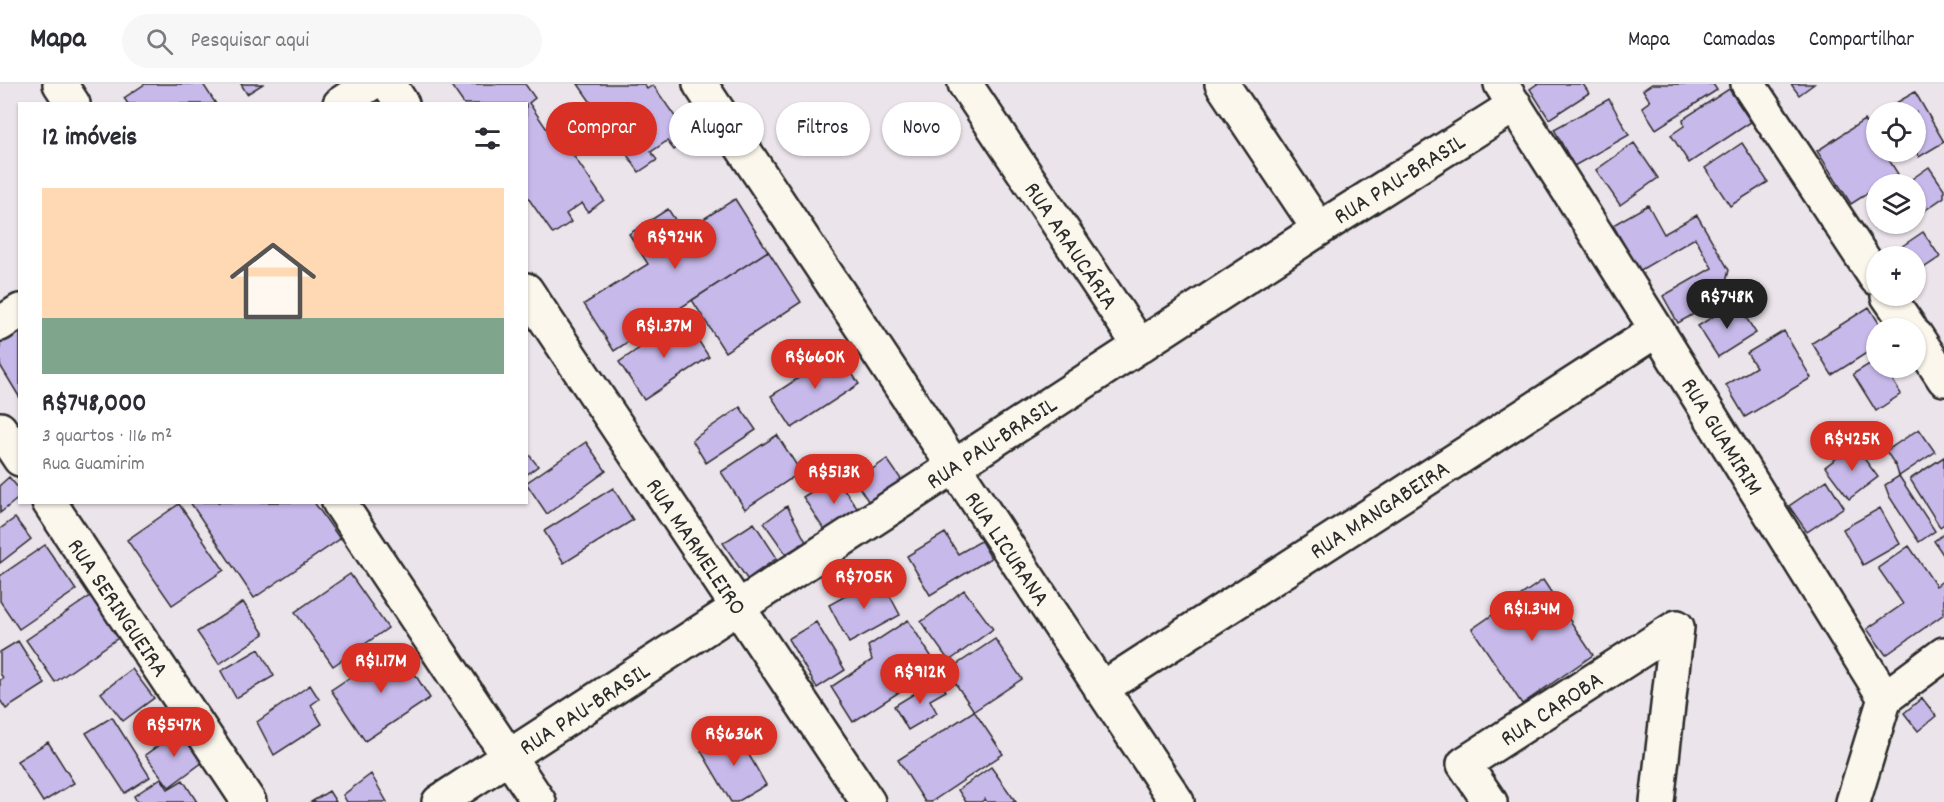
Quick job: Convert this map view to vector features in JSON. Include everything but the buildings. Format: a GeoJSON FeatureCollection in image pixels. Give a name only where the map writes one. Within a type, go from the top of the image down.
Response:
{"type":"FeatureCollection","features":[{"type":"Feature","properties":{"kind":"street"},"geometry":{"type":"LineString","coordinates":[[60,84],[72,102]]}},
{"type":"Feature","properties":{"kind":"street"},"geometry":{"type":"LineString","coordinates":[[343,102],[370,84]]}},
{"type":"Feature","properties":{"kind":"street"},"geometry":{"type":"LineString","coordinates":[[389,84],[401,102]]}},
{"type":"Feature","properties":{"kind":"street","name":"RUA LICURANA"},"geometry":{"type":"LineString","coordinates":[[700,84],[1177,802]]}},
{"type":"Feature","properties":{"kind":"street","name":"RUA ARAUCÁRIA"},"geometry":{"type":"LineString","coordinates":[[965,84],[1140,346]]}},
{"type":"Feature","properties":{"kind":"street"},"geometry":{"type":"LineString","coordinates":[[1222,84],[1319,229]]}},
{"type":"Feature","properties":{"kind":"street"},"geometry":{"type":"LineString","coordinates":[[1748,84],[1866,263]]}},
{"type":"Feature","properties":{"kind":"street","name":"RUA PAU-BRASIL"},"geometry":{"type":"LineString","coordinates":[[439,802],[1319,229],[1508,94]]}},
{"type":"Feature","properties":{"kind":"street","name":"RUA GUAMIRIM"},"geometry":{"type":"LineString","coordinates":[[1508,94],[1885,698]]}},
{"type":"Feature","properties":{"kind":"street","name":"RUA MARMELEIRO"},"geometry":{"type":"LineString","coordinates":[[528,293],[868,802]]}},
{"type":"Feature","properties":{"kind":"street"},"geometry":{"type":"LineString","coordinates":[[0,324],[18,313]]}},
{"type":"Feature","properties":{"kind":"street","name":"RUA MANGABEIRA"},"geometry":{"type":"LineString","coordinates":[[1101,689],[1657,330]]}},
{"type":"Feature","properties":{"kind":"street"},"geometry":{"type":"LineString","coordinates":[[1926,351],[1944,379]]}},
{"type":"Feature","properties":{"kind":"street"},"geometry":{"type":"LineString","coordinates":[[0,429],[18,456]]}},
{"type":"Feature","properties":{"kind":"street","name":"RUA SERINGUEIRA"},"geometry":{"type":"LineString","coordinates":[[50,504],[249,802]]}},
{"type":"Feature","properties":{"kind":"street"},"geometry":{"type":"LineString","coordinates":[[340,504],[539,802]]}},
{"type":"Feature","properties":{"kind":"street","name":"RUA CAROBA"},"geometry":{"type":"LineString","coordinates":[[1490,802],[1464,764],[1677,627],[1657,802]]}},
{"type":"Feature","properties":{"kind":"street"},"geometry":{"type":"LineString","coordinates":[[1853,802],[1885,698],[1944,654]]}}]}
